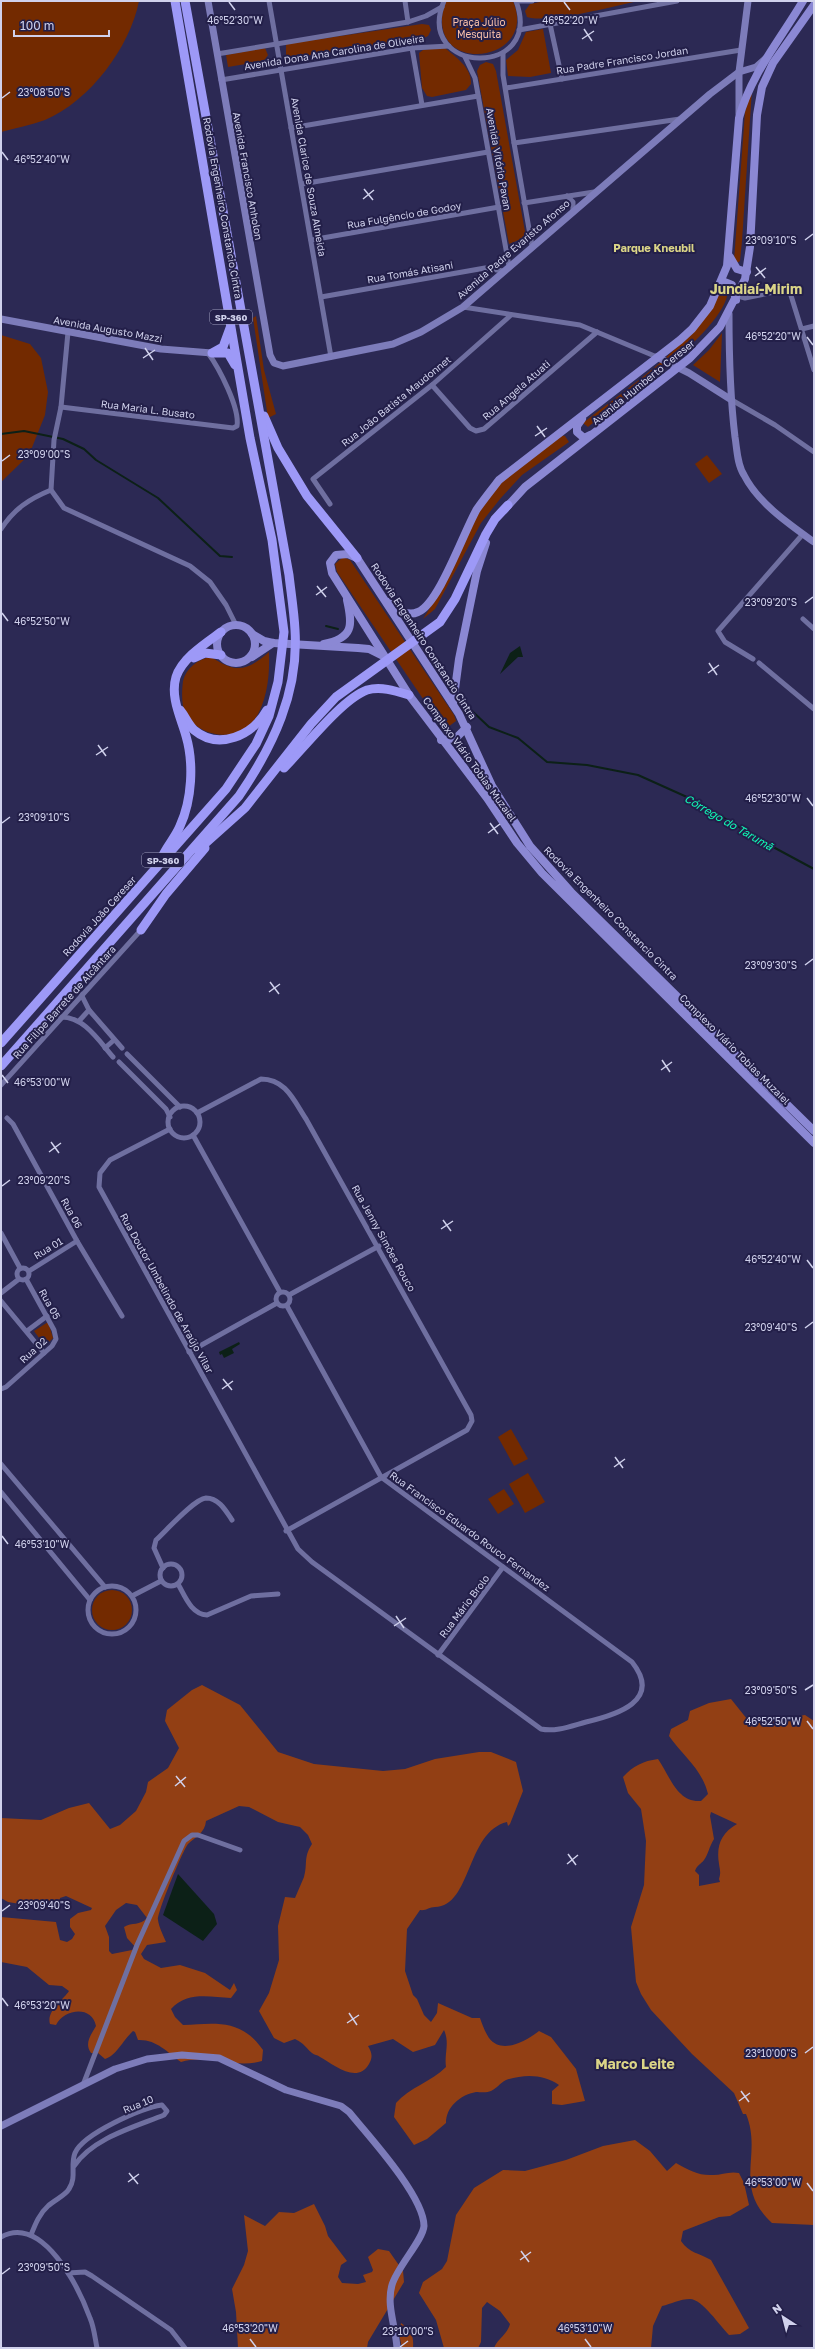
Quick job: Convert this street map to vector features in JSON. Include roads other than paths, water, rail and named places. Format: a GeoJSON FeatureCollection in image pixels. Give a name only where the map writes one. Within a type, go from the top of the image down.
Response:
{"type":"FeatureCollection","features":[{"type":"Feature","properties":{"kind":"highway","name":"Rodovia Engenheiro Constancio Cintra"},"geometry":{"type":"LineString","coordinates":[[175,1],[250,438],[272,540],[284,632],[283,653]]}},
{"type":"Feature","properties":{"kind":"highway","name":"Rodovia Engenheiro Constancio Cintra"},"geometry":{"type":"LineString","coordinates":[[170,875],[239,796],[263,760],[284,714],[294,658],[295,630],[289,575],[186,1]]}},
{"type":"Feature","properties":{"kind":"highway"},"geometry":{"type":"LineString","coordinates":[[210,353],[223,347],[228,339],[231,321]]}},
{"type":"Feature","properties":{"kind":"highway"},"geometry":{"type":"LineString","coordinates":[[210,353],[228,353],[232,356],[242,388]]}},
{"type":"Feature","properties":{"kind":"highway"},"geometry":{"type":"LineString","coordinates":[[258,404],[278,448],[307,496],[357,558]]}},
{"type":"Feature","properties":{"kind":"highway"},"geometry":{"type":"LineString","coordinates":[[170,875],[245,808],[311,724],[336,697],[371,670],[429,632],[440,622],[449,610],[494,519],[508,505]]}},
{"type":"Feature","properties":{"kind":"highway"},"geometry":{"type":"LineString","coordinates":[[153,872],[180,827],[189,796],[189,752],[177,707],[176,677],[186,662],[221,632]]}},
{"type":"Feature","properties":{"kind":"highway"},"geometry":{"type":"LineString","coordinates":[[186,662],[205,653],[221,655]]}},
{"type":"Feature","properties":{"kind":"highway","name":"Rodovia João Cereser"},"geometry":{"type":"LineString","coordinates":[[1,1043],[226,789],[256,744],[269,716],[276,693],[283,653]]}},
{"type":"Feature","properties":{"kind":"highway"},"geometry":{"type":"LineString","coordinates":[[141,930],[191,863],[349,702],[367,690],[387,689],[409,695]]}},
{"type":"Feature","properties":{"kind":"highway"},"geometry":{"type":"LineString","coordinates":[[177,707],[189,724],[201,734],[211,738],[229,739],[250,731],[263,717],[276,693]]}},
{"type":"Feature","properties":{"kind":"highway","name":"SP-360"},"geometry":{"type":"LineString","coordinates":[[1,1066],[170,875]]}},
{"type":"Feature","properties":{"kind":"main road","name":"Avenida Humberto Cereser"},"geometry":{"type":"LineString","coordinates":[[382,597],[406,614],[414,614],[426,608],[438,590],[478,509],[500,480],[594,408],[684,336],[703,316],[722,281],[730,257],[739,118],[750,86],[803,1]]}},
{"type":"Feature","properties":{"kind":"main road","name":"Avenida Humberto Cereser"},"geometry":{"type":"LineString","coordinates":[[453,704],[459,659],[483,551],[508,505],[525,487],[677,368],[706,343],[728,314],[737,298],[747,272],[750,247],[757,115],[762,87],[773,64],[814,5]]}},
{"type":"Feature","properties":{"kind":"main road"},"geometry":{"type":"LineString","coordinates":[[730,257],[736,269],[747,272]]}},
{"type":"Feature","properties":{"kind":"main road"},"geometry":{"type":"LineString","coordinates":[[722,281],[732,285],[737,298]]}},
{"type":"Feature","properties":{"kind":"main road"},"geometry":{"type":"LineString","coordinates":[[594,408],[581,420],[576,429],[581,437],[584,438],[596,432]]}},
{"type":"Feature","properties":{"kind":"main road","name":"Complexo Viário Tobias Muzaiel"},"geometry":{"type":"LineString","coordinates":[[357,558],[341,553],[336,555],[330,562],[332,573],[409,695],[441,740],[484,793],[517,844],[542,873],[814,1143]]}},
{"type":"Feature","properties":{"kind":"main road","name":"Rodovia Engenheiro Constancio Cintra"},"geometry":{"type":"LineString","coordinates":[[357,558],[453,704],[467,728],[503,806],[530,846],[546,865],[814,1131]]}},
{"type":"Feature","properties":{"kind":"main road","name":"Complexo Viário Tobias Muzaiel"},"geometry":{"type":"LineString","coordinates":[[321,645],[335,642],[346,636],[350,630],[350,613],[346,594]]}},
{"type":"Feature","properties":{"kind":"main road"},"geometry":{"type":"LineString","coordinates":[[250,659],[256,649],[252,634],[248,628],[236,625],[226,628],[221,632],[217,644],[221,655],[231,663],[244,662],[250,659],[272,643]]}},
{"type":"Feature","properties":{"kind":"main road"},"geometry":{"type":"LineString","coordinates":[[252,634],[264,641],[272,643]]}},
{"type":"Feature","properties":{"kind":"main road","name":"Complexo Viário Tobias Muzaiel"},"geometry":{"type":"LineString","coordinates":[[272,643],[369,649],[384,656]]}},
{"type":"Feature","properties":{"kind":"main road"},"geometry":{"type":"LineString","coordinates":[[441,740],[456,738],[467,728]]}},
{"type":"Feature","properties":{"kind":"street","name":"Avenida Francisco Anholon"},"geometry":{"type":"LineString","coordinates":[[208,1],[270,355]]}},
{"type":"Feature","properties":{"kind":"street","name":"Avenida Clarice de Souza Almeida"},"geometry":{"type":"LineString","coordinates":[[269,1],[331,357]]}},
{"type":"Feature","properties":{"kind":"street"},"geometry":{"type":"LineString","coordinates":[[405,1],[408,22]]}},
{"type":"Feature","properties":{"kind":"street"},"geometry":{"type":"LineString","coordinates":[[444,1],[440,24],[443,36],[450,46],[465,57],[485,60],[503,53],[513,43],[519,30],[520,12],[516,1],[532,1]]}},
{"type":"Feature","properties":{"kind":"street"},"geometry":{"type":"LineString","coordinates":[[519,30],[677,1]]}},
{"type":"Feature","properties":{"kind":"street"},"geometry":{"type":"LineString","coordinates":[[739,118],[739,72],[748,1]]}},
{"type":"Feature","properties":{"kind":"street","name":"Avenida Dona Ana Carolina de Oliveira"},"geometry":{"type":"LineString","coordinates":[[217,54],[408,22],[426,16],[442,7]]}},
{"type":"Feature","properties":{"kind":"street"},"geometry":{"type":"LineString","coordinates":[[550,24],[562,79]]}},
{"type":"Feature","properties":{"kind":"street","name":"Avenida Dona Ana Carolina de Oliveira"},"geometry":{"type":"LineString","coordinates":[[221,80],[412,48],[450,46]]}},
{"type":"Feature","properties":{"kind":"street"},"geometry":{"type":"LineString","coordinates":[[412,48],[422,105]]}},
{"type":"Feature","properties":{"kind":"street","name":"Rua Padre Francisco Jordan"},"geometry":{"type":"LineString","coordinates":[[506,88],[741,50]]}},
{"type":"Feature","properties":{"kind":"street","name":"Avenida Vitório Pavan"},"geometry":{"type":"LineString","coordinates":[[503,53],[506,88],[514,143],[532,246]]}},
{"type":"Feature","properties":{"kind":"street","name":"Avenida Vitório Pavan"},"geometry":{"type":"LineString","coordinates":[[465,57],[475,78],[509,266]]}},
{"type":"Feature","properties":{"kind":"street","name":"Avenida Padre Evaristo Afonso"},"geometry":{"type":"LineString","coordinates":[[270,355],[274,363],[283,366],[393,344],[407,339],[463,306],[680,119],[739,72],[756,67],[767,58]]}},
{"type":"Feature","properties":{"kind":"street"},"geometry":{"type":"LineString","coordinates":[[291,128],[478,96]]}},
{"type":"Feature","properties":{"kind":"street"},"geometry":{"type":"LineString","coordinates":[[514,143],[680,119]]}},
{"type":"Feature","properties":{"kind":"street"},"geometry":{"type":"LineString","coordinates":[[302,184],[488,152]]}},
{"type":"Feature","properties":{"kind":"street"},"geometry":{"type":"LineString","coordinates":[[524,203],[594,192]]}},
{"type":"Feature","properties":{"kind":"street"},"geometry":{"type":"LineString","coordinates":[[567,196],[573,202],[574,210]]}},
{"type":"Feature","properties":{"kind":"street","name":"Rua Fulgêncio de Godoy"},"geometry":{"type":"LineString","coordinates":[[311,240],[499,207]]}},
{"type":"Feature","properties":{"kind":"street","name":"Rua Tomás Atisani"},"geometry":{"type":"LineString","coordinates":[[321,297],[484,268],[503,271]]}},
{"type":"Feature","properties":{"kind":"street"},"geometry":{"type":"LineString","coordinates":[[737,298],[745,298],[789,289],[814,370]]}},
{"type":"Feature","properties":{"kind":"street"},"geometry":{"type":"LineString","coordinates":[[463,306],[580,325],[597,332],[657,357],[677,368],[775,425],[814,452]]}},
{"type":"Feature","properties":{"kind":"street"},"geometry":{"type":"LineString","coordinates":[[728,314],[730,399],[739,463],[743,475],[767,504],[814,542]]}},
{"type":"Feature","properties":{"kind":"street","name":"Rua João Batista Maudonnet"},"geometry":{"type":"LineString","coordinates":[[330,504],[314,479],[432,385],[511,315]]}},
{"type":"Feature","properties":{"kind":"street","name":"Avenida Augusto Mazzi"},"geometry":{"type":"LineString","coordinates":[[1,319],[161,349],[210,353]]}},
{"type":"Feature","properties":{"kind":"street"},"geometry":{"type":"LineString","coordinates":[[802,330],[814,326]]}},
{"type":"Feature","properties":{"kind":"street"},"geometry":{"type":"LineString","coordinates":[[68,332],[62,407],[54,440],[51,490],[64,508],[190,566],[210,582],[226,605],[236,625]]}},
{"type":"Feature","properties":{"kind":"street","name":"Rua Angela Atuati"},"geometry":{"type":"LineString","coordinates":[[432,385],[470,428],[476,431],[484,429],[597,332]]}},
{"type":"Feature","properties":{"kind":"street","name":"Rua Maria L. Busato"},"geometry":{"type":"LineString","coordinates":[[62,407],[233,428],[237,426],[238,420],[234,403],[210,353]]}},
{"type":"Feature","properties":{"kind":"street"},"geometry":{"type":"LineString","coordinates":[[1,529],[18,508],[31,499],[51,490]]}},
{"type":"Feature","properties":{"kind":"street"},"geometry":{"type":"LineString","coordinates":[[753,659],[725,642],[718,631],[803,534]]}},
{"type":"Feature","properties":{"kind":"street"},"geometry":{"type":"LineString","coordinates":[[803,620],[814,628]]}},
{"type":"Feature","properties":{"kind":"street"},"geometry":{"type":"LineString","coordinates":[[759,663],[814,709]]}},
{"type":"Feature","properties":{"kind":"street","name":"Rua Filipe Barrete de Alcântara"},"geometry":{"type":"LineString","coordinates":[[1,1085],[60,1017],[141,930]]}},
{"type":"Feature","properties":{"kind":"street"},"geometry":{"type":"LineString","coordinates":[[81,994],[89,1010],[122,1048]]}},
{"type":"Feature","properties":{"kind":"street"},"geometry":{"type":"LineString","coordinates":[[79,1021],[89,1010]]}},
{"type":"Feature","properties":{"kind":"street"},"geometry":{"type":"LineString","coordinates":[[60,1017],[71,1017],[79,1021],[113,1057]]}},
{"type":"Feature","properties":{"kind":"street"},"geometry":{"type":"LineString","coordinates":[[105,1048],[114,1040]]}},
{"type":"Feature","properties":{"kind":"street"},"geometry":{"type":"LineString","coordinates":[[119,1062],[166,1109],[170,1117],[170,1129],[180,1137],[193,1135],[200,1125],[197,1113],[190,1108],[180,1107],[127,1054]]}},
{"type":"Feature","properties":{"kind":"street"},"geometry":{"type":"LineString","coordinates":[[128,1071],[136,1063]]}},
{"type":"Feature","properties":{"kind":"street","name":"Rua Jenny Simões Rouco"},"geometry":{"type":"LineString","coordinates":[[197,1113],[254,1082],[271,1079],[280,1082],[306,1119],[379,1246],[471,1415],[472,1421],[467,1430],[381,1477]]}},
{"type":"Feature","properties":{"kind":"street"},"geometry":{"type":"LineString","coordinates":[[170,1117],[174,1111],[180,1107]]}},
{"type":"Feature","properties":{"kind":"street","name":"Rua 06"},"geometry":{"type":"LineString","coordinates":[[7,1118],[13,1124],[77,1241],[122,1316]]}},
{"type":"Feature","properties":{"kind":"street","name":"Rua Doutor Umbelindo de Araújo Vilar"},"geometry":{"type":"LineString","coordinates":[[170,1129],[110,1160],[100,1173],[99,1187],[286,1531],[298,1549],[312,1562],[533,1725]]}},
{"type":"Feature","properties":{"kind":"street"},"geometry":{"type":"LineString","coordinates":[[193,1135],[280,1292]]}},
{"type":"Feature","properties":{"kind":"street"},"geometry":{"type":"LineString","coordinates":[[1,1233],[20,1268]]}},
{"type":"Feature","properties":{"kind":"street","name":"Rua 01"},"geometry":{"type":"LineString","coordinates":[[28,1271],[77,1241]]}},
{"type":"Feature","properties":{"kind":"street"},"geometry":{"type":"LineString","coordinates":[[289,1295],[379,1246]]}},
{"type":"Feature","properties":{"kind":"street"},"geometry":{"type":"LineString","coordinates":[[20,1268],[25,1268],[28,1271],[29,1276],[26,1279],[19,1279],[1,1293],[1,1301],[44,1352]]}},
{"type":"Feature","properties":{"kind":"street"},"geometry":{"type":"LineString","coordinates":[[19,1279],[16,1273],[20,1268]]}},
{"type":"Feature","properties":{"kind":"street","name":"Rua 05"},"geometry":{"type":"LineString","coordinates":[[26,1279],[47,1316],[55,1332],[56,1338]]}},
{"type":"Feature","properties":{"kind":"street"},"geometry":{"type":"LineString","coordinates":[[280,1292],[284,1292],[289,1295]]}},
{"type":"Feature","properties":{"kind":"street"},"geometry":{"type":"LineString","coordinates":[[280,1292],[276,1297],[277,1303],[281,1307],[287,1306],[290,1301],[289,1295]]}},
{"type":"Feature","properties":{"kind":"street"},"geometry":{"type":"LineString","coordinates":[[189,1352],[277,1303]]}},
{"type":"Feature","properties":{"kind":"street","name":"Rua Francisco Eduardo Rouco Fernandez"},"geometry":{"type":"LineString","coordinates":[[287,1306],[381,1477],[627,1658],[642,1677],[643,1686],[640,1695],[632,1704],[622,1711],[548,1731],[533,1725]]}},
{"type":"Feature","properties":{"kind":"street"},"geometry":{"type":"LineString","coordinates":[[27,1331],[47,1316]]}},
{"type":"Feature","properties":{"kind":"street","name":"Rua 02"},"geometry":{"type":"LineString","coordinates":[[1,1389],[6,1387],[53,1344],[56,1338]]}},
{"type":"Feature","properties":{"kind":"street"},"geometry":{"type":"LineString","coordinates":[[1,1464],[104,1587]]}},
{"type":"Feature","properties":{"kind":"street"},"geometry":{"type":"LineString","coordinates":[[286,1531],[381,1477]]}},
{"type":"Feature","properties":{"kind":"street"},"geometry":{"type":"LineString","coordinates":[[1,1492],[90,1600]]}},
{"type":"Feature","properties":{"kind":"street"},"geometry":{"type":"LineString","coordinates":[[163,1568],[154,1548],[156,1540],[198,1502],[207,1498],[216,1502],[223,1507],[232,1520]]}},
{"type":"Feature","properties":{"kind":"street"},"geometry":{"type":"LineString","coordinates":[[169,1564],[179,1567],[182,1578],[178,1584],[171,1587],[161,1581],[160,1574],[163,1568],[169,1564]]}},
{"type":"Feature","properties":{"kind":"street","name":"Rua Mário Brolo"},"geometry":{"type":"LineString","coordinates":[[438,1655],[503,1567]]}},
{"type":"Feature","properties":{"kind":"street"},"geometry":{"type":"LineString","coordinates":[[132,1596],[161,1581]]}},
{"type":"Feature","properties":{"kind":"street"},"geometry":{"type":"LineString","coordinates":[[178,1584],[192,1609],[201,1615],[207,1616],[251,1596],[278,1594]]}},
{"type":"Feature","properties":{"kind":"street"},"geometry":{"type":"LineString","coordinates":[[104,1587],[120,1587],[132,1596],[136,1603],[135,1619],[131,1626],[118,1634],[103,1633],[91,1622],[88,1615],[90,1600],[94,1594],[104,1587]]}},
{"type":"Feature","properties":{"kind":"street"},"geometry":{"type":"LineString","coordinates":[[83,2085],[137,1945],[184,1841],[192,1835],[198,1835],[240,1850]]}},
{"type":"Feature","properties":{"kind":"street"},"geometry":{"type":"LineString","coordinates":[[1,2126],[115,2069],[136,2062],[182,2055],[203,2055],[219,2058],[286,2090],[341,2106],[349,2112],[400,2174],[423,2219],[422,2233],[398,2270],[392,2285],[390,2301],[397,2348]]}},
{"type":"Feature","properties":{"kind":"street","name":"Rua 10"},"geometry":{"type":"LineString","coordinates":[[74,2166],[86,2152],[147,2120],[164,2115],[167,2111],[166,2108],[162,2105],[143,2110],[97,2133],[81,2144]]}},
{"type":"Feature","properties":{"kind":"street"},"geometry":{"type":"LineString","coordinates":[[31,2235],[40,2215],[47,2206],[69,2190],[73,2181],[74,2166],[72,2159],[81,2144],[86,2152]]}},
{"type":"Feature","properties":{"kind":"street"},"geometry":{"type":"LineString","coordinates":[[1,2237],[16,2233],[31,2235],[48,2247],[68,2273],[91,2320],[97,2348]]}},
{"type":"Feature","properties":{"kind":"street"},"geometry":{"type":"LineString","coordinates":[[68,2273],[77,2272],[92,2276],[172,2330],[185,2348]]}},
{"type":"Feature","properties":{"kind":"waterway","name":"Córrego do Tarumã"},"geometry":{"type":"LineString","coordinates":[[1,434],[24,431],[63,439],[84,449],[96,460],[158,498],[220,556],[232,557]]}},
{"type":"Feature","properties":{"kind":"waterway","name":"Córrego do Tarumã"},"geometry":{"type":"LineString","coordinates":[[326,626],[338,629]]}},
{"type":"Feature","properties":{"kind":"waterway","name":"Córrego do Tarumã"},"geometry":{"type":"LineString","coordinates":[[470,709],[489,727],[518,738],[547,762],[587,765],[638,775],[698,802],[762,841],[814,869]]}},
{"type":"Feature","properties":{"kind":"district","name":"Parque Kneubil"},"geometry":{"type":"Point","coordinates":[654,247]}},
{"type":"Feature","properties":{"kind":"district","name":"Jundiaí-Mirim"},"geometry":{"type":"Point","coordinates":[756,288]}},
{"type":"Feature","properties":{"kind":"district","name":"Marco Leite"},"geometry":{"type":"Point","coordinates":[635,2063]}},
{"type":"Feature","properties":{"kind":"park label","name":"Praça Júlio Mesquita"},"geometry":{"type":"Point","coordinates":[479,28]}}]}
